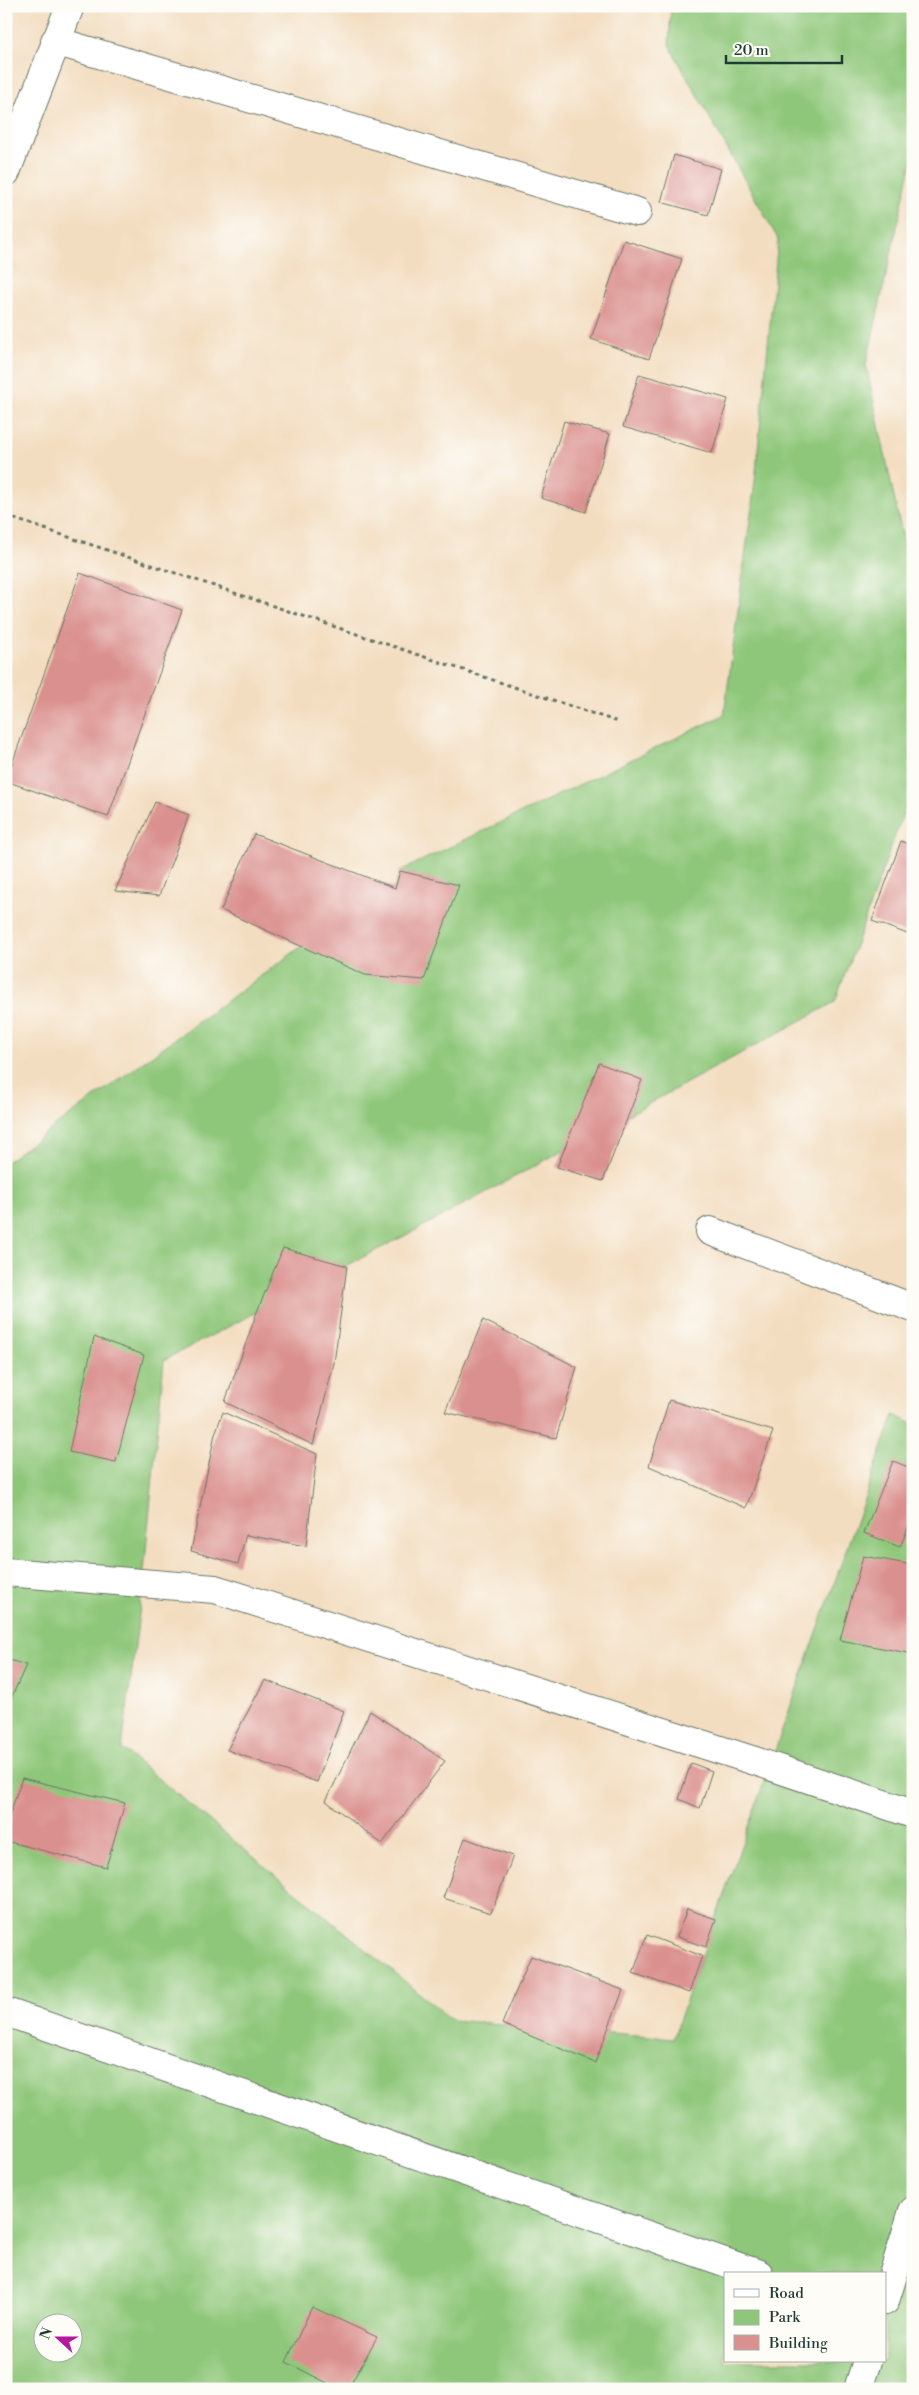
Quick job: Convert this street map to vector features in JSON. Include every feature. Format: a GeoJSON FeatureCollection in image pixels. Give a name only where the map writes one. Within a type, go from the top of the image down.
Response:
{"type":"FeatureCollection","features":[{"type":"Feature","properties":{"kind":"street"},"geometry":{"type":"LineString","coordinates":[[6,172],[70,6]]}},
{"type":"Feature","properties":{"kind":"street"},"geometry":{"type":"LineString","coordinates":[[55,41],[637,212]]}},
{"type":"Feature","properties":{"kind":"street"},"geometry":{"type":"LineString","coordinates":[[710,1231],[913,1308]]}},
{"type":"Feature","properties":{"kind":"street"},"geometry":{"type":"LineString","coordinates":[[6,1572],[214,1589],[755,1761],[913,1814]]}},
{"type":"Feature","properties":{"kind":"street"},"geometry":{"type":"LineString","coordinates":[[6,2012],[753,2272]]}},
{"type":"Feature","properties":{"kind":"street"},"geometry":{"type":"LineString","coordinates":[[886,2298],[913,2211]]}},
{"type":"Feature","properties":{"kind":"street"},"geometry":{"type":"LineString","coordinates":[[858,2389],[867,2362]]}},
{"type":"Feature","properties":{"kind":"path"},"geometry":{"type":"LineString","coordinates":[[6,516],[618,722]]}},
{"type":"Feature","properties":{"kind":"green space"},"geometry":{"type":"Polygon","coordinates":[[[671,6],[913,6],[913,156],[866,365],[913,586],[913,786],[835,1002],[439,1218],[164,1360],[143,1582],[122,1749],[452,2020],[673,2038],[894,1415],[913,1424],[913,2389],[6,2389],[6,1162],[346,914],[395,888],[400,871],[724,715],[755,482],[778,239],[669,45],[671,6]]]}},
{"type":"Feature","properties":{"kind":"building"},"geometry":{"type":"Polygon","coordinates":[[[674,155],[721,169],[708,215],[661,202],[674,155]]]}},
{"type":"Feature","properties":{"kind":"building"},"geometry":{"type":"Polygon","coordinates":[[[624,240],[682,259],[649,359],[591,339],[624,240]]]}},
{"type":"Feature","properties":{"kind":"building"},"geometry":{"type":"Polygon","coordinates":[[[639,374],[728,399],[712,453],[623,427],[639,374]]]}},
{"type":"Feature","properties":{"kind":"building"},"geometry":{"type":"Polygon","coordinates":[[[564,421],[610,434],[586,512],[541,498],[564,421]]]}},
{"type":"Feature","properties":{"kind":"building"},"geometry":{"type":"Polygon","coordinates":[[[80,573],[182,610],[108,817],[6,781],[80,573]]]}},
{"type":"Feature","properties":{"kind":"building"},"geometry":{"type":"Polygon","coordinates":[[[155,802],[189,815],[159,896],[115,891],[155,802]]]}},
{"type":"Feature","properties":{"kind":"building"},"geometry":{"type":"Polygon","coordinates":[[[254,834],[395,888],[400,871],[459,885],[424,980],[365,975],[221,910],[254,834]]]}},
{"type":"Feature","properties":{"kind":"building"},"geometry":{"type":"Polygon","coordinates":[[[901,841],[913,846],[913,936],[872,921],[901,841]]]}},
{"type":"Feature","properties":{"kind":"building"},"geometry":{"type":"Polygon","coordinates":[[[599,1063],[642,1080],[603,1181],[557,1167],[599,1063]]]}},
{"type":"Feature","properties":{"kind":"building"},"geometry":{"type":"Polygon","coordinates":[[[283,1248],[347,1266],[334,1363],[313,1445],[225,1402],[257,1312],[283,1248]]]}},
{"type":"Feature","properties":{"kind":"building"},"geometry":{"type":"Polygon","coordinates":[[[483,1320],[577,1367],[556,1438],[445,1412],[483,1320]]]}},
{"type":"Feature","properties":{"kind":"building"},"geometry":{"type":"Polygon","coordinates":[[[94,1337],[144,1355],[116,1462],[69,1452],[94,1337]]]}},
{"type":"Feature","properties":{"kind":"building"},"geometry":{"type":"Polygon","coordinates":[[[669,1400],[773,1431],[746,1508],[649,1466],[669,1400]]]}},
{"type":"Feature","properties":{"kind":"building"},"geometry":{"type":"Polygon","coordinates":[[[223,1412],[317,1454],[306,1546],[246,1535],[238,1564],[191,1551],[215,1434],[223,1412]]]}},
{"type":"Feature","properties":{"kind":"building"},"geometry":{"type":"Polygon","coordinates":[[[893,1461],[913,1469],[913,1516],[900,1547],[864,1533],[893,1461]]]}},
{"type":"Feature","properties":{"kind":"building"},"geometry":{"type":"Polygon","coordinates":[[[863,1556],[913,1565],[913,1654],[840,1640],[863,1556]]]}},
{"type":"Feature","properties":{"kind":"building"},"geometry":{"type":"Polygon","coordinates":[[[6,1659],[26,1665],[6,1710],[6,1659]]]}},
{"type":"Feature","properties":{"kind":"building"},"geometry":{"type":"Polygon","coordinates":[[[265,1680],[344,1711],[317,1782],[227,1750],[265,1680]]]}},
{"type":"Feature","properties":{"kind":"building"},"geometry":{"type":"Polygon","coordinates":[[[370,1711],[445,1761],[382,1844],[326,1801],[370,1711]]]}},
{"type":"Feature","properties":{"kind":"building"},"geometry":{"type":"Polygon","coordinates":[[[691,1763],[712,1771],[700,1808],[679,1799],[691,1763]]]}},
{"type":"Feature","properties":{"kind":"building"},"geometry":{"type":"Polygon","coordinates":[[[22,1778],[125,1803],[106,1867],[6,1841],[6,1826],[22,1778]]]}},
{"type":"Feature","properties":{"kind":"building"},"geometry":{"type":"Polygon","coordinates":[[[465,1838],[513,1856],[491,1913],[443,1898],[465,1838]]]}},
{"type":"Feature","properties":{"kind":"building"},"geometry":{"type":"Polygon","coordinates":[[[687,1909],[716,1919],[706,1947],[677,1937],[687,1909]]]}},
{"type":"Feature","properties":{"kind":"building"},"geometry":{"type":"Polygon","coordinates":[[[647,1935],[702,1956],[689,1993],[633,1973],[647,1935]]]}},
{"type":"Feature","properties":{"kind":"building"},"geometry":{"type":"Polygon","coordinates":[[[531,1956],[623,1990],[595,2063],[502,2024],[531,1956]]]}},
{"type":"Feature","properties":{"kind":"building"},"geometry":{"type":"Polygon","coordinates":[[[312,2307],[377,2337],[348,2389],[339,2389],[286,2362],[312,2307]]]}}]}
